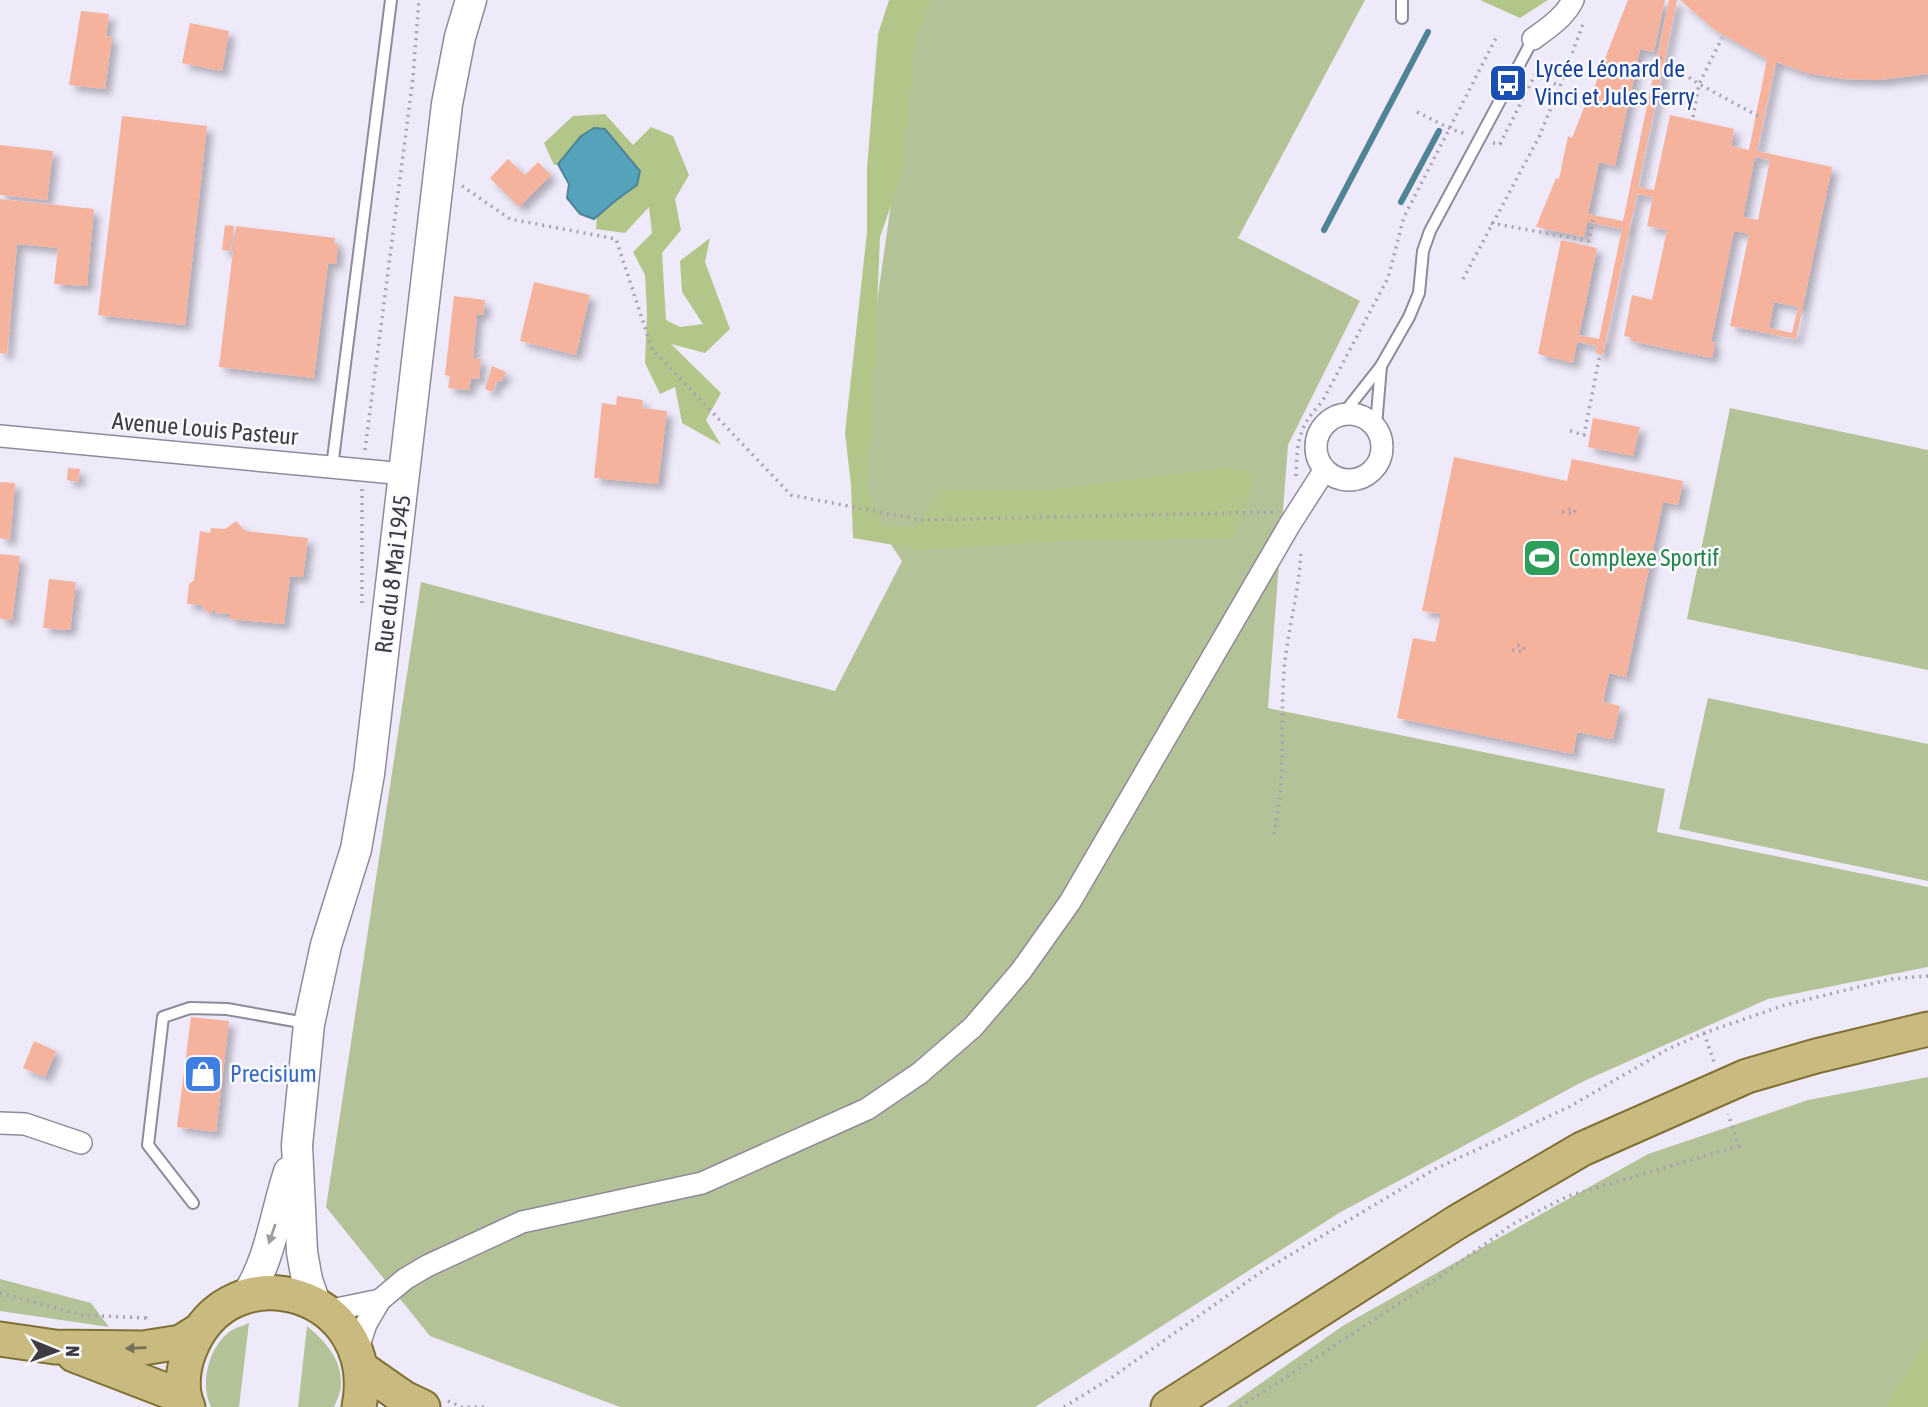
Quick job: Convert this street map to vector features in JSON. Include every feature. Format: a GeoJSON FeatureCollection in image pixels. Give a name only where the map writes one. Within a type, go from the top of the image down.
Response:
{"type":"FeatureCollection","features":[{"type":"Feature","properties":{"kind":"main road","name":"Rue du 8 Mai 1945"},"geometry":{"type":"LineString","coordinates":[[298,1145],[309,1024],[326,945],[356,849],[369,774],[447,104],[460,37],[471,0]]}},
{"type":"Feature","properties":{"kind":"main road"},"geometry":{"type":"LineString","coordinates":[[1168,1407],[1457,1222],[1582,1149],[1747,1076],[1928,1029]]}},
{"type":"Feature","properties":{"kind":"main road"},"geometry":{"type":"LineString","coordinates":[[246,1297],[256,1282],[276,1226],[286,1181],[298,1145]]}},
{"type":"Feature","properties":{"kind":"main road"},"geometry":{"type":"LineString","coordinates":[[298,1145],[302,1252],[307,1280],[321,1308]]}},
{"type":"Feature","properties":{"kind":"main road"},"geometry":{"type":"LineString","coordinates":[[0,1339],[55,1347],[143,1348],[181,1342],[200,1330],[220,1310],[246,1297],[281,1293],[321,1308],[345,1329],[359,1359],[362,1381],[359,1407]]}},
{"type":"Feature","properties":{"kind":"main road"},"geometry":{"type":"LineString","coordinates":[[186,1404],[184,1371],[190,1349],[200,1330]]}},
{"type":"Feature","properties":{"kind":"main road"},"geometry":{"type":"LineString","coordinates":[[55,1347],[170,1392],[186,1404]]}},
{"type":"Feature","properties":{"kind":"main road"},"geometry":{"type":"LineString","coordinates":[[359,1359],[404,1398],[423,1407]]}},
{"type":"Feature","properties":{"kind":"street"},"geometry":{"type":"LineString","coordinates":[[1533,39],[1554,24],[1573,0]]}},
{"type":"Feature","properties":{"kind":"street"},"geometry":{"type":"LineString","coordinates":[[1356,413],[1368,418],[1376,426],[1383,445],[1382,456],[1369,474],[1363,478],[1347,480],[1324,471],[1317,455],[1318,435],[1333,417],[1356,413]]}},
{"type":"Feature","properties":{"kind":"street","name":"Avenue Louis Pasteur"},"geometry":{"type":"LineString","coordinates":[[0,436],[405,474]]}},
{"type":"Feature","properties":{"kind":"street"},"geometry":{"type":"LineString","coordinates":[[359,1359],[366,1324],[380,1300],[405,1279],[427,1266],[522,1222],[702,1183],[867,1109],[920,1073],[981,1017],[1021,971],[1070,902],[1279,519],[1324,471]]}},
{"type":"Feature","properties":{"kind":"street"},"geometry":{"type":"LineString","coordinates":[[0,1123],[25,1124],[81,1143]]}},
{"type":"Feature","properties":{"kind":"street"},"geometry":{"type":"LineString","coordinates":[[321,1308],[380,1300]]}},
{"type":"Feature","properties":{"kind":"lane"},"geometry":{"type":"LineString","coordinates":[[332,467],[391,0]]}},
{"type":"Feature","properties":{"kind":"lane"},"geometry":{"type":"LineString","coordinates":[[1402,0],[1402,18]]}},
{"type":"Feature","properties":{"kind":"lane"},"geometry":{"type":"LineString","coordinates":[[1344,413],[1381,366],[1409,317],[1419,293],[1423,251],[1430,231],[1533,39]]}},
{"type":"Feature","properties":{"kind":"lane"},"geometry":{"type":"LineString","coordinates":[[1376,426],[1381,366]]}},
{"type":"Feature","properties":{"kind":"lane"},"geometry":{"type":"LineString","coordinates":[[193,1203],[148,1146],[163,1017],[190,1008],[228,1009],[309,1024]]}},
{"type":"Feature","properties":{"kind":"path"},"geometry":{"type":"LineString","coordinates":[[362,607],[363,470],[413,78],[419,0]]}},
{"type":"Feature","properties":{"kind":"path"},"geometry":{"type":"LineString","coordinates":[[1295,481],[1297,442],[1307,417],[1322,402],[1388,278],[1404,217],[1497,36]]}},
{"type":"Feature","properties":{"kind":"path"},"geometry":{"type":"LineString","coordinates":[[1693,117],[1699,84],[1721,38]]}},
{"type":"Feature","properties":{"kind":"path"},"geometry":{"type":"LineString","coordinates":[[1660,58],[1699,84],[1760,117]]}},
{"type":"Feature","properties":{"kind":"path"},"geometry":{"type":"LineString","coordinates":[[1463,279],[1539,137],[1560,86]]}},
{"type":"Feature","properties":{"kind":"path"},"geometry":{"type":"LineString","coordinates":[[440,171],[510,219],[616,239],[652,349],[792,495],[921,520],[1279,519],[1298,532],[1301,559],[1284,669],[1283,777],[1274,834]]}},
{"type":"Feature","properties":{"kind":"path"},"geometry":{"type":"LineString","coordinates":[[1491,223],[1589,241],[1593,219]]}},
{"type":"Feature","properties":{"kind":"path"},"geometry":{"type":"LineString","coordinates":[[1570,431],[1584,435],[1600,354]]}},
{"type":"Feature","properties":{"kind":"path"},"geometry":{"type":"LineString","coordinates":[[1064,1407],[1111,1378],[1258,1274],[1435,1169],[1569,1107],[1668,1049],[1704,1033],[1785,1006],[1891,979],[1928,976]]}},
{"type":"Feature","properties":{"kind":"path"},"geometry":{"type":"LineString","coordinates":[[1704,1033],[1714,1062]]}},
{"type":"Feature","properties":{"kind":"path"},"geometry":{"type":"LineString","coordinates":[[1240,1407],[1432,1282],[1513,1224],[1561,1199],[1740,1146],[1728,1112]]}},
{"type":"Feature","properties":{"kind":"path"},"geometry":{"type":"LineString","coordinates":[[0,1293],[82,1315],[146,1318],[143,1348]]}},
{"type":"Feature","properties":{"kind":"green space"},"geometry":{"type":"Polygon","coordinates":[[[889,0],[932,0],[916,34],[902,174],[880,237],[872,426],[866,485],[882,525],[916,528],[942,489],[1044,490],[1226,467],[1256,474],[1233,539],[1083,540],[923,550],[853,538],[845,433],[867,232],[867,168],[878,34],[889,0]]]}},
{"type":"Feature","properties":{"kind":"green space"},"geometry":{"type":"Polygon","coordinates":[[[920,0],[1365,0],[1238,238],[1360,301],[1288,445],[1268,708],[1665,789],[1657,832],[1928,887],[1928,967],[1768,999],[1582,1082],[1339,1213],[1035,1407],[620,1407],[430,1336],[326,1207],[421,582],[835,691],[902,561],[851,485],[920,0]]]}},
{"type":"Feature","properties":{"kind":"green space"},"geometry":{"type":"Polygon","coordinates":[[[1480,0],[1548,0],[1520,18],[1480,0]]]}},
{"type":"Feature","properties":{"kind":"green space"},"geometry":{"type":"Polygon","coordinates":[[[605,114],[633,145],[651,127],[673,136],[689,175],[675,199],[681,230],[662,253],[666,320],[680,327],[703,324],[682,292],[680,261],[710,238],[705,262],[730,329],[705,353],[671,344],[721,393],[706,420],[721,445],[682,423],[675,387],[660,394],[645,363],[645,275],[633,252],[652,233],[649,207],[625,233],[596,229],[598,200],[576,164],[554,165],[544,143],[573,116],[605,114]]]}},
{"type":"Feature","properties":{"kind":"green space"},"geometry":{"type":"Polygon","coordinates":[[[1730,408],[1928,450],[1928,670],[1687,619],[1730,408]]]}},
{"type":"Feature","properties":{"kind":"green space"},"geometry":{"type":"Polygon","coordinates":[[[1708,698],[1928,744],[1928,881],[1679,829],[1708,698]]]}},
{"type":"Feature","properties":{"kind":"green space"},"geometry":{"type":"Polygon","coordinates":[[[1928,1077],[1928,1407],[1227,1407],[1344,1325],[1648,1154],[1808,1100],[1928,1077]]]}},
{"type":"Feature","properties":{"kind":"green space"},"geometry":{"type":"Polygon","coordinates":[[[0,1279],[91,1303],[109,1327],[0,1311],[0,1279]]]}},
{"type":"Feature","properties":{"kind":"green space"},"geometry":{"type":"Polygon","coordinates":[[[249,1323],[239,1407],[211,1407],[206,1378],[215,1348],[228,1333],[249,1323]]]}},
{"type":"Feature","properties":{"kind":"green space"},"geometry":{"type":"Polygon","coordinates":[[[307,1326],[326,1344],[339,1367],[341,1388],[334,1407],[298,1407],[307,1326]]]}},
{"type":"Feature","properties":{"kind":"green space"},"geometry":{"type":"Polygon","coordinates":[[[1928,1337],[1928,1407],[1886,1407],[1928,1337]]]}},
{"type":"Feature","properties":{"kind":"water"},"geometry":{"type":"Polygon","coordinates":[[[594,128],[605,129],[640,171],[637,185],[594,219],[580,214],[567,198],[569,184],[558,164],[581,136],[594,128]]]}},
{"type":"Feature","properties":{"kind":"building"},"geometry":{"type":"Polygon","coordinates":[[[1628,0],[1665,0],[1654,52],[1640,49],[1615,166],[1599,162],[1588,214],[1623,221],[1669,0],[1677,0],[1638,187],[1654,190],[1670,115],[1734,129],[1731,146],[1749,150],[1767,59],[1716,31],[1680,0],[1928,0],[1928,74],[1879,80],[1844,79],[1807,73],[1776,62],[1757,151],[1832,167],[1796,339],[1730,326],[1749,234],[1734,231],[1711,342],[1715,343],[1712,358],[1631,341],[1631,337],[1624,336],[1632,295],[1652,300],[1667,230],[1647,226],[1653,197],[1637,194],[1603,355],[1596,353],[1597,346],[1577,342],[1573,363],[1538,354],[1561,240],[1597,248],[1579,335],[1599,339],[1622,229],[1587,222],[1584,237],[1536,227],[1556,178],[1559,179],[1568,136],[1572,138],[1628,0]],[[1755,157],[1743,217],[1758,220],[1770,160],[1755,157]],[[1774,302],[1769,328],[1792,333],[1798,307],[1774,302]]]}},
{"type":"Feature","properties":{"kind":"building"},"geometry":{"type":"Polygon","coordinates":[[[81,11],[109,14],[106,36],[112,37],[105,89],[69,85],[81,11]]]}},
{"type":"Feature","properties":{"kind":"building"},"geometry":{"type":"Polygon","coordinates":[[[190,23],[229,31],[222,71],[182,63],[190,23]]]}},
{"type":"Feature","properties":{"kind":"building"},"geometry":{"type":"Polygon","coordinates":[[[122,116],[207,126],[185,325],[98,315],[122,116]]]}},
{"type":"Feature","properties":{"kind":"building"},"geometry":{"type":"Polygon","coordinates":[[[0,145],[53,151],[47,200],[0,195],[0,145]]]}},
{"type":"Feature","properties":{"kind":"building"},"geometry":{"type":"Polygon","coordinates":[[[508,159],[525,175],[538,162],[551,175],[519,207],[490,178],[508,159]]]}},
{"type":"Feature","properties":{"kind":"building"},"geometry":{"type":"Polygon","coordinates":[[[0,199],[94,209],[87,286],[54,284],[58,248],[17,244],[7,354],[0,353],[0,199]]]}},
{"type":"Feature","properties":{"kind":"building"},"geometry":{"type":"Polygon","coordinates":[[[225,225],[234,226],[231,251],[222,250],[225,225]]]}},
{"type":"Feature","properties":{"kind":"building"},"geometry":{"type":"Polygon","coordinates":[[[236,226],[335,238],[334,244],[338,244],[336,264],[328,263],[314,378],[219,367],[236,226]]]}},
{"type":"Feature","properties":{"kind":"building"},"geometry":{"type":"Polygon","coordinates":[[[534,282],[590,295],[576,355],[520,341],[534,282]]]}},
{"type":"Feature","properties":{"kind":"building"},"geometry":{"type":"Polygon","coordinates":[[[454,296],[485,300],[483,315],[477,314],[473,358],[481,359],[479,379],[471,378],[469,390],[448,388],[450,376],[445,375],[454,296]]]}},
{"type":"Feature","properties":{"kind":"building"},"geometry":{"type":"Polygon","coordinates":[[[492,366],[506,372],[492,392],[485,389],[492,366]]]}},
{"type":"Feature","properties":{"kind":"building"},"geometry":{"type":"Polygon","coordinates":[[[617,396],[643,400],[642,408],[667,411],[658,484],[594,478],[602,403],[616,405],[617,396]]]}},
{"type":"Feature","properties":{"kind":"building"},"geometry":{"type":"Polygon","coordinates":[[[1593,418],[1640,427],[1633,456],[1588,447],[1593,418]]]}},
{"type":"Feature","properties":{"kind":"building","name":"Complexe Sportif"},"geometry":{"type":"Polygon","coordinates":[[[1454,457],[1567,481],[1572,459],[1683,481],[1678,505],[1663,502],[1626,677],[1609,673],[1603,702],[1620,706],[1613,739],[1577,732],[1573,754],[1397,718],[1413,638],[1435,642],[1441,614],[1422,611],[1454,457]]]}},
{"type":"Feature","properties":{"kind":"building"},"geometry":{"type":"Polygon","coordinates":[[[68,468],[80,469],[78,482],[67,480],[68,468]]]}},
{"type":"Feature","properties":{"kind":"building"},"geometry":{"type":"Polygon","coordinates":[[[0,482],[15,483],[10,540],[0,538],[0,482]]]}},
{"type":"Feature","properties":{"kind":"building"},"geometry":{"type":"Polygon","coordinates":[[[236,521],[245,531],[308,538],[303,577],[290,576],[284,624],[230,619],[230,614],[216,613],[214,609],[209,614],[201,605],[187,604],[189,584],[194,580],[200,531],[210,533],[211,528],[225,529],[236,521]]]}},
{"type":"Feature","properties":{"kind":"building"},"geometry":{"type":"Polygon","coordinates":[[[0,554],[20,556],[12,620],[0,619],[0,554]]]}},
{"type":"Feature","properties":{"kind":"building"},"geometry":{"type":"Polygon","coordinates":[[[49,579],[76,582],[70,630],[43,628],[49,579]]]}},
{"type":"Feature","properties":{"kind":"building","name":"Precisium"},"geometry":{"type":"Polygon","coordinates":[[[191,1017],[229,1021],[216,1132],[177,1127],[191,1017]]]}},
{"type":"Feature","properties":{"kind":"building"},"geometry":{"type":"Polygon","coordinates":[[[34,1041],[56,1051],[45,1077],[23,1068],[34,1041]]]}},
{"type":"Feature","properties":{"kind":"waterway"},"geometry":{"type":"LineString","coordinates":[[1324,230],[1428,32]]}},
{"type":"Feature","properties":{"kind":"waterway"},"geometry":{"type":"LineString","coordinates":[[1401,202],[1439,131]]}},
{"type":"Feature","properties":{"kind":"place","name":"Lycée Léonard de Vinci et Jules Ferry"},"geometry":{"type":"Point","coordinates":[1508,83]}},
{"type":"Feature","properties":{"kind":"place","name":"Complexe Sportif"},"geometry":{"type":"Point","coordinates":[1542,558]}},
{"type":"Feature","properties":{"kind":"place","name":"Precisium"},"geometry":{"type":"Point","coordinates":[203,1074]}}]}
